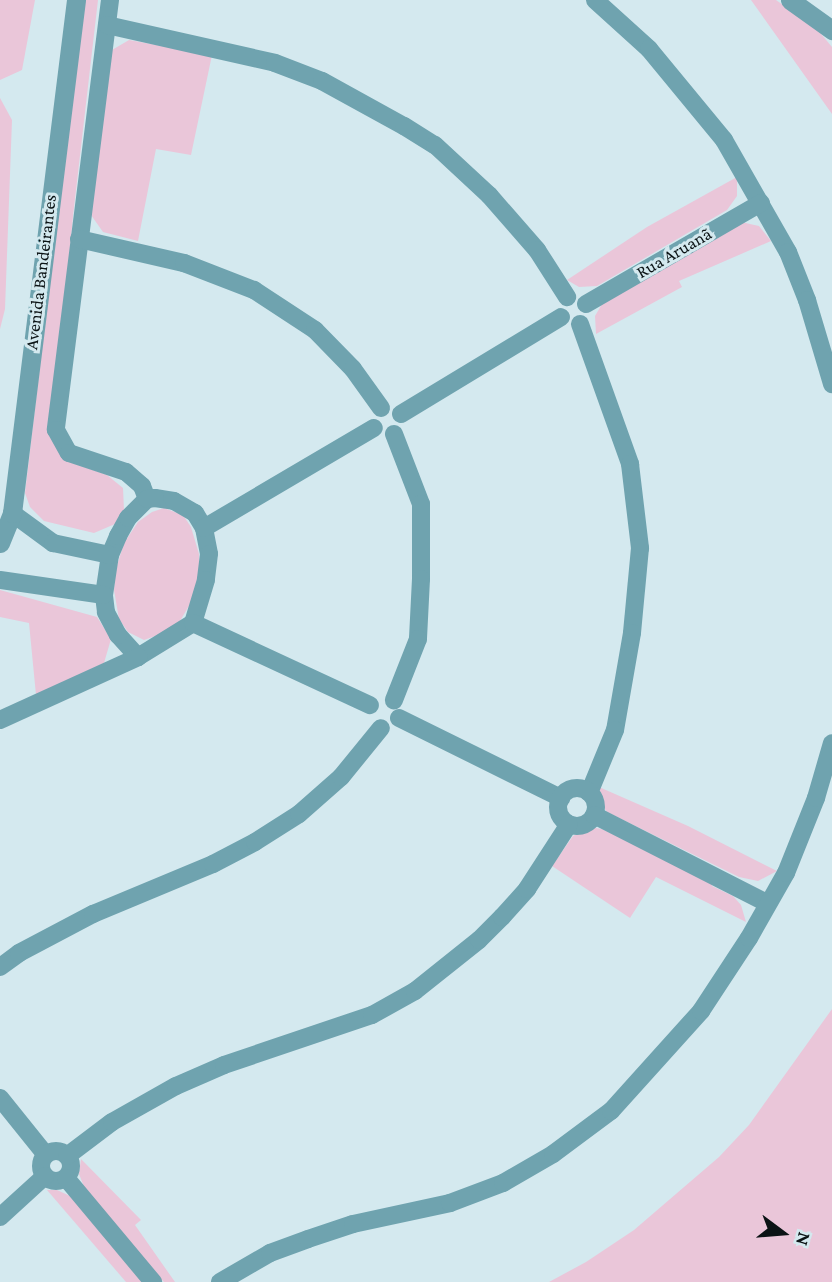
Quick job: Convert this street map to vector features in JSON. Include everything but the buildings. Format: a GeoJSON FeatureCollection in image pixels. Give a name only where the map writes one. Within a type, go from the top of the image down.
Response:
{"type":"FeatureCollection","features":[{"type":"Feature","properties":{"kind":"street","name":"Avenida Bandeirantes"},"geometry":{"type":"LineString","coordinates":[[0,543],[12,513],[76,0]]}},
{"type":"Feature","properties":{"kind":"street"},"geometry":{"type":"LineString","coordinates":[[110,0],[56,430],[69,453],[125,472],[142,486],[147,499]]}},
{"type":"Feature","properties":{"kind":"street"},"geometry":{"type":"LineString","coordinates":[[595,0],[640,40],[676,79],[724,140],[788,252],[832,384]]}},
{"type":"Feature","properties":{"kind":"street"},"geometry":{"type":"LineString","coordinates":[[790,0],[832,30]]}},
{"type":"Feature","properties":{"kind":"street"},"geometry":{"type":"LineString","coordinates":[[107,25],[275,63],[322,81],[404,126],[435,145],[489,195],[537,250],[567,298]]}},
{"type":"Feature","properties":{"kind":"street","name":"Rua Aruanã"},"geometry":{"type":"LineString","coordinates":[[586,304],[761,203]]}},
{"type":"Feature","properties":{"kind":"street"},"geometry":{"type":"LineString","coordinates":[[79,239],[184,263],[254,290],[315,330],[353,369],[381,408]]}},
{"type":"Feature","properties":{"kind":"street"},"geometry":{"type":"LineString","coordinates":[[578,296],[586,304],[587,315],[580,324],[569,324],[561,317],[559,307],[567,298],[578,296]]}},
{"type":"Feature","properties":{"kind":"street"},"geometry":{"type":"LineString","coordinates":[[401,414],[561,317]]}},
{"type":"Feature","properties":{"kind":"street"},"geometry":{"type":"LineString","coordinates":[[580,324],[630,464],[640,548],[632,633],[615,730],[589,793]]}},
{"type":"Feature","properties":{"kind":"street"},"geometry":{"type":"LineString","coordinates":[[393,407],[401,414],[401,426],[394,435],[382,435],[374,428],[373,415],[381,408],[393,407]]}},
{"type":"Feature","properties":{"kind":"street"},"geometry":{"type":"LineString","coordinates":[[204,528],[374,428]]}},
{"type":"Feature","properties":{"kind":"street"},"geometry":{"type":"LineString","coordinates":[[394,435],[421,503],[418,639],[394,700]]}},
{"type":"Feature","properties":{"kind":"street"},"geometry":{"type":"LineString","coordinates":[[0,720],[138,657],[193,623],[206,580],[209,554],[204,528],[195,513],[174,501],[147,499],[128,518],[110,555],[104,595],[106,612],[118,635],[138,657]]}},
{"type":"Feature","properties":{"kind":"street"},"geometry":{"type":"LineString","coordinates":[[12,513],[53,543],[110,555]]}},
{"type":"Feature","properties":{"kind":"street"},"geometry":{"type":"LineString","coordinates":[[0,580],[104,595]]}},
{"type":"Feature","properties":{"kind":"street"},"geometry":{"type":"LineString","coordinates":[[193,623],[370,705]]}},
{"type":"Feature","properties":{"kind":"street"},"geometry":{"type":"LineString","coordinates":[[0,967],[19,953],[93,914],[213,864],[299,814],[341,777],[381,728],[392,726],[399,719],[399,707],[394,700],[380,696],[370,705],[370,720],[381,728]]}},
{"type":"Feature","properties":{"kind":"street"},"geometry":{"type":"LineString","coordinates":[[399,719],[561,798]]}},
{"type":"Feature","properties":{"kind":"street"},"geometry":{"type":"LineString","coordinates":[[220,1282],[270,1253],[353,1224],[450,1203],[503,1182],[554,1154],[611,1111],[701,1011],[749,938],[786,873],[816,798],[832,743]]}},
{"type":"Feature","properties":{"kind":"street"},"geometry":{"type":"LineString","coordinates":[[573,789],[589,793],[595,803],[594,815],[582,825],[569,824],[559,814],[561,798],[573,789]]}},
{"type":"Feature","properties":{"kind":"street"},"geometry":{"type":"LineString","coordinates":[[594,815],[767,903]]}},
{"type":"Feature","properties":{"kind":"street"},"geometry":{"type":"LineString","coordinates":[[67,1156],[112,1122],[176,1086],[224,1065],[372,1015],[415,991],[479,940],[502,917],[527,889],[569,824]]}},
{"type":"Feature","properties":{"kind":"street"},"geometry":{"type":"LineString","coordinates":[[0,1098],[46,1155]]}},
{"type":"Feature","properties":{"kind":"street"},"geometry":{"type":"LineString","coordinates":[[57,1151],[67,1156],[71,1167],[66,1178],[55,1181],[45,1176],[41,1165],[46,1155],[57,1151]]}},
{"type":"Feature","properties":{"kind":"street"},"geometry":{"type":"LineString","coordinates":[[0,1217],[45,1176]]}},
{"type":"Feature","properties":{"kind":"street"},"geometry":{"type":"LineString","coordinates":[[66,1178],[153,1282]]}},
{"type":"Feature","properties":{"kind":"shaded area"},"geometry":{"type":"Polygon","coordinates":[[[0,0],[35,0],[22,70],[0,80],[0,0]]]}},
{"type":"Feature","properties":{"kind":"shaded area"},"geometry":{"type":"Polygon","coordinates":[[[83,0],[98,0],[73,216],[53,441],[67,461],[107,475],[123,488],[124,510],[115,524],[94,533],[44,521],[30,507],[25,493],[83,0]]]}},
{"type":"Feature","properties":{"kind":"shaded area"},"geometry":{"type":"Polygon","coordinates":[[[751,0],[776,0],[817,29],[832,47],[832,114],[751,0]]]}},
{"type":"Feature","properties":{"kind":"shaded area"},"geometry":{"type":"Polygon","coordinates":[[[129,40],[212,55],[191,155],[156,149],[138,241],[103,232],[91,215],[112,50],[129,40]]]}},
{"type":"Feature","properties":{"kind":"shaded area"},"geometry":{"type":"Polygon","coordinates":[[[0,98],[12,120],[5,309],[0,329],[0,98]]]}},
{"type":"Feature","properties":{"kind":"shaded area"},"geometry":{"type":"Polygon","coordinates":[[[737,177],[737,196],[727,210],[597,286],[579,287],[567,280],[647,227],[737,177]]]}},
{"type":"Feature","properties":{"kind":"shaded area"},"geometry":{"type":"Polygon","coordinates":[[[741,222],[759,226],[771,241],[679,281],[682,287],[596,334],[595,316],[602,304],[741,222]]]}},
{"type":"Feature","properties":{"kind":"shaded area"},"geometry":{"type":"Polygon","coordinates":[[[164,508],[183,515],[191,527],[199,554],[199,572],[193,599],[180,621],[172,630],[144,640],[128,632],[119,619],[114,590],[115,572],[124,543],[138,522],[152,512],[164,508]]]}},
{"type":"Feature","properties":{"kind":"shaded area"},"geometry":{"type":"Polygon","coordinates":[[[0,590],[97,617],[111,639],[104,663],[36,695],[29,623],[0,617],[0,590]]]}},
{"type":"Feature","properties":{"kind":"shaded area"},"geometry":{"type":"Polygon","coordinates":[[[599,787],[688,826],[777,871],[758,881],[739,877],[607,812],[602,805],[599,787]]]}},
{"type":"Feature","properties":{"kind":"shaded area"},"geometry":{"type":"Polygon","coordinates":[[[590,827],[602,829],[713,882],[712,886],[733,896],[741,905],[746,922],[656,877],[630,918],[552,866],[573,836],[590,827]]]}},
{"type":"Feature","properties":{"kind":"shaded area"},"geometry":{"type":"Polygon","coordinates":[[[832,1009],[832,1282],[549,1282],[586,1262],[634,1230],[719,1157],[749,1125],[832,1009]]]}},
{"type":"Feature","properties":{"kind":"shaded area"},"geometry":{"type":"Polygon","coordinates":[[[81,1159],[141,1220],[135,1225],[175,1282],[164,1282],[160,1278],[85,1189],[79,1174],[81,1159]]]}},
{"type":"Feature","properties":{"kind":"shaded area"},"geometry":{"type":"Polygon","coordinates":[[[47,1190],[57,1190],[70,1196],[142,1282],[126,1282],[47,1190]]]}}]}
